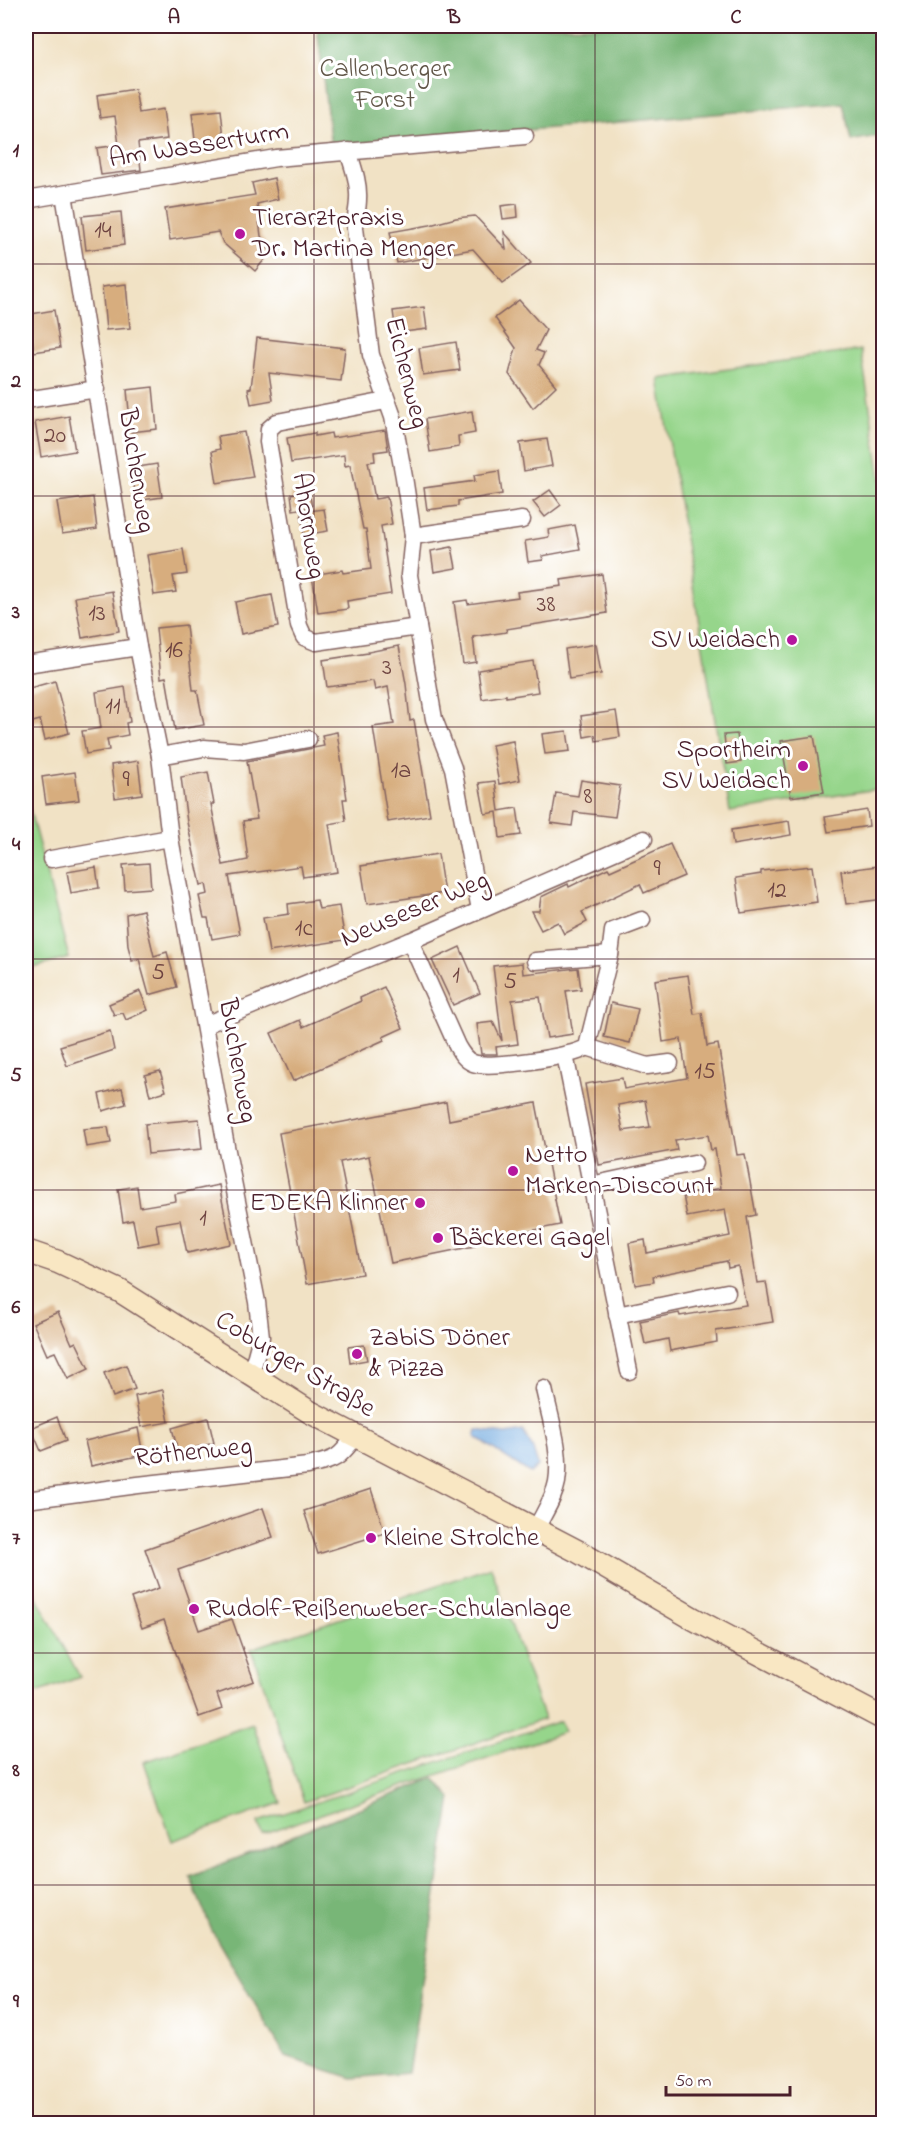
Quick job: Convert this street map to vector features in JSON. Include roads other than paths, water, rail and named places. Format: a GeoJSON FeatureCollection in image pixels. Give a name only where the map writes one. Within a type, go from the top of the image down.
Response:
{"type":"FeatureCollection","features":[{"type":"Feature","properties":{"kind":"main road","name":"Coburger Straße"},"geometry":{"type":"LineString","coordinates":[[26,1251],[58,1262],[120,1291],[310,1412],[536,1529],[668,1604],[884,1719]]}},
{"type":"Feature","properties":{"kind":"street","name":"Am Wasserturm"},"geometry":{"type":"LineString","coordinates":[[26,200],[276,158],[525,136]]}},
{"type":"Feature","properties":{"kind":"street","name":"Eichenweg"},"geometry":{"type":"LineString","coordinates":[[348,152],[358,183],[355,228],[370,355],[393,417],[413,536],[409,575],[434,718],[453,768],[480,910]]}},
{"type":"Feature","properties":{"kind":"street","name":"Buchenweg"},"geometry":{"type":"LineString","coordinates":[[64,194],[138,647],[160,756],[170,838],[257,1302],[261,1337],[251,1374]]}},
{"type":"Feature","properties":{"kind":"street"},"geometry":{"type":"LineString","coordinates":[[26,400],[97,389]]}},
{"type":"Feature","properties":{"kind":"street","name":"Ahornweg"},"geometry":{"type":"LineString","coordinates":[[386,401],[277,422],[269,429],[268,442],[299,626],[304,637],[316,642],[418,627]]}},
{"type":"Feature","properties":{"kind":"street"},"geometry":{"type":"LineString","coordinates":[[413,536],[522,520]]}},
{"type":"Feature","properties":{"kind":"street"},"geometry":{"type":"LineString","coordinates":[[26,664],[138,647]]}},
{"type":"Feature","properties":{"kind":"street"},"geometry":{"type":"LineString","coordinates":[[160,756],[204,748],[244,751],[308,739]]}},
{"type":"Feature","properties":{"kind":"street"},"geometry":{"type":"LineString","coordinates":[[51,859],[170,838]]}},
{"type":"Feature","properties":{"kind":"street","name":"Neuseser Weg"},"geometry":{"type":"LineString","coordinates":[[205,1025],[410,941],[644,839]]}},
{"type":"Feature","properties":{"kind":"street"},"geometry":{"type":"LineString","coordinates":[[410,941],[465,1059],[479,1065],[506,1065],[577,1053],[587,1047],[610,955],[613,931],[642,920]]}},
{"type":"Feature","properties":{"kind":"street"},"geometry":{"type":"LineString","coordinates":[[535,961],[610,955]]}},
{"type":"Feature","properties":{"kind":"street"},"geometry":{"type":"LineString","coordinates":[[587,1047],[647,1066],[670,1063]]}},
{"type":"Feature","properties":{"kind":"street"},"geometry":{"type":"LineString","coordinates":[[564,1055],[629,1371]]}},
{"type":"Feature","properties":{"kind":"street"},"geometry":{"type":"LineString","coordinates":[[591,1185],[694,1163]]}},
{"type":"Feature","properties":{"kind":"street"},"geometry":{"type":"LineString","coordinates":[[617,1315],[727,1292]]}},
{"type":"Feature","properties":{"kind":"street"},"geometry":{"type":"LineString","coordinates":[[536,1529],[553,1495],[557,1478],[557,1451],[544,1389]]}},
{"type":"Feature","properties":{"kind":"street","name":"Röthenweg"},"geometry":{"type":"LineString","coordinates":[[26,1500],[308,1466],[334,1460],[356,1436]]}},
{"type":"Feature","properties":{"kind":"water"},"geometry":{"type":"Polygon","coordinates":[[[477,1430],[506,1434],[523,1431],[533,1449],[538,1466],[530,1473],[475,1437],[477,1430]]]}},
{"type":"Feature","properties":{"kind":"place","name":"Tierarztpraxis Dr. Martina Menger"},"geometry":{"type":"Point","coordinates":[240,234]}},
{"type":"Feature","properties":{"kind":"place","name":"SV Weidach"},"geometry":{"type":"Point","coordinates":[792,640]}},
{"type":"Feature","properties":{"kind":"place","name":"Sportheim SV Weidach"},"geometry":{"type":"Point","coordinates":[803,766]}},
{"type":"Feature","properties":{"kind":"place","name":"Netto Marken-Discount"},"geometry":{"type":"Point","coordinates":[513,1171]}},
{"type":"Feature","properties":{"kind":"place","name":"EDEKA Klinner"},"geometry":{"type":"Point","coordinates":[420,1203]}},
{"type":"Feature","properties":{"kind":"place","name":"Bäckerei Gagel"},"geometry":{"type":"Point","coordinates":[438,1238]}},
{"type":"Feature","properties":{"kind":"place","name":"ZabiS Döner & Pizza"},"geometry":{"type":"Point","coordinates":[357,1354]}},
{"type":"Feature","properties":{"kind":"place","name":"Kleine Strolche"},"geometry":{"type":"Point","coordinates":[371,1538]}},
{"type":"Feature","properties":{"kind":"place","name":"Rudolf-Reißenweber-Schulanlage"},"geometry":{"type":"Point","coordinates":[194,1609]}},
{"type":"Feature","properties":{"kind":"park label","name":"Callenberger Forst"},"geometry":{"type":"Point","coordinates":[385,84]}}]}
